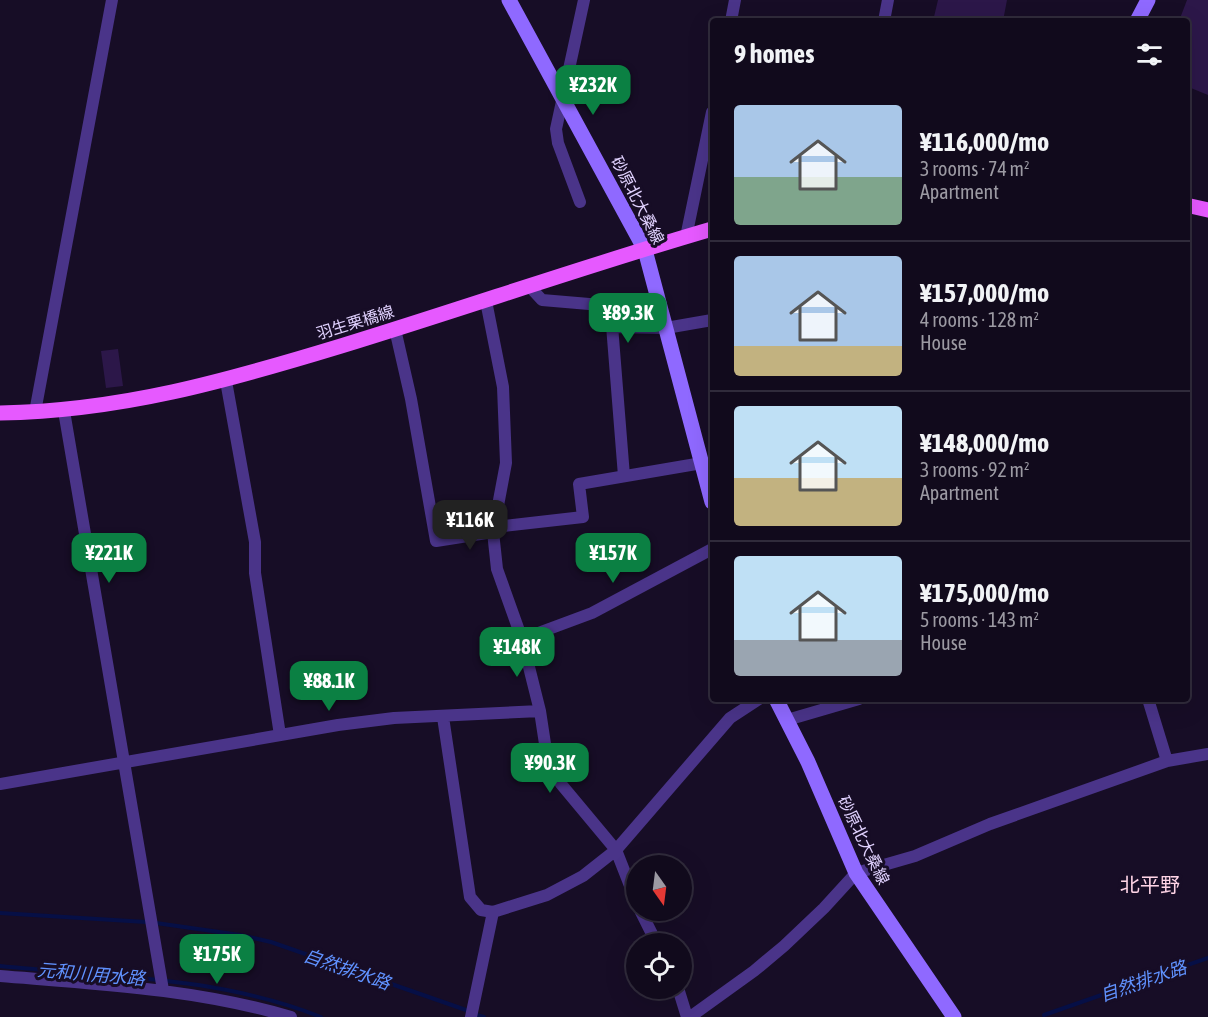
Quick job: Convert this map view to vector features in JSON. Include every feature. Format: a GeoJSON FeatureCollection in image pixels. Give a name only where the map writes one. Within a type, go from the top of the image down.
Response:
{"type":"FeatureCollection","features":[{"type":"Feature","properties":{"kind":"main road","name":"砂原北大桑線"},"geometry":{"type":"LineString","coordinates":[[509,0],[645,250],[710,494]]}},
{"type":"Feature","properties":{"kind":"main road"},"geometry":{"type":"LineString","coordinates":[[1139,18],[1148,0]]}},
{"type":"Feature","properties":{"kind":"main road"},"geometry":{"type":"LineString","coordinates":[[1190,206],[1208,210]]}},
{"type":"Feature","properties":{"kind":"main road","name":"羽生栗橋線"},"geometry":{"type":"LineString","coordinates":[[0,413],[64,411],[122,404],[226,381],[710,230]]}},
{"type":"Feature","properties":{"kind":"main road","name":"砂原北大桑線"},"geometry":{"type":"LineString","coordinates":[[778,702],[856,873],[954,1017]]}},
{"type":"Feature","properties":{"kind":"street"},"geometry":{"type":"LineString","coordinates":[[35,412],[112,0]]}},
{"type":"Feature","properties":{"kind":"street"},"geometry":{"type":"LineString","coordinates":[[580,202],[558,143],[556,129],[584,0]]}},
{"type":"Feature","properties":{"kind":"street"},"geometry":{"type":"LineString","coordinates":[[731,18],[735,0]]}},
{"type":"Feature","properties":{"kind":"street"},"geometry":{"type":"LineString","coordinates":[[885,18],[888,0]]}},
{"type":"Feature","properties":{"kind":"street"},"geometry":{"type":"LineString","coordinates":[[686,237],[710,122]]}},
{"type":"Feature","properties":{"kind":"street"},"geometry":{"type":"LineString","coordinates":[[530,287],[543,300],[601,305],[608,308],[612,327],[624,476]]}},
{"type":"Feature","properties":{"kind":"street"},"geometry":{"type":"LineString","coordinates":[[486,301],[503,387],[506,462],[494,532],[497,569],[522,639],[540,711],[548,757],[561,784],[616,850],[626,876]]}},
{"type":"Feature","properties":{"kind":"street"},"geometry":{"type":"LineString","coordinates":[[612,327],[666,328],[710,320]]}},
{"type":"Feature","properties":{"kind":"street"},"geometry":{"type":"LineString","coordinates":[[395,329],[411,399],[436,541],[494,532],[504,526],[583,517],[579,484],[702,463]]}},
{"type":"Feature","properties":{"kind":"street"},"geometry":{"type":"LineString","coordinates":[[226,381],[255,542],[255,573],[280,735]]}},
{"type":"Feature","properties":{"kind":"street"},"geometry":{"type":"LineString","coordinates":[[64,411],[163,990]]}},
{"type":"Feature","properties":{"kind":"street"},"geometry":{"type":"LineString","coordinates":[[522,639],[592,613],[710,550]]}},
{"type":"Feature","properties":{"kind":"street"},"geometry":{"type":"LineString","coordinates":[[443,717],[470,897],[481,910],[493,912],[547,895],[583,876],[616,850],[730,718],[754,702]]}},
{"type":"Feature","properties":{"kind":"street"},"geometry":{"type":"LineString","coordinates":[[787,720],[849,702]]}},
{"type":"Feature","properties":{"kind":"street"},"geometry":{"type":"LineString","coordinates":[[1149,702],[1167,761]]}},
{"type":"Feature","properties":{"kind":"street"},"geometry":{"type":"LineString","coordinates":[[0,784],[280,735],[394,718],[540,711]]}},
{"type":"Feature","properties":{"kind":"street"},"geometry":{"type":"LineString","coordinates":[[682,999],[689,1017],[754,971],[824,908],[856,873],[915,856],[990,824],[1167,761],[1208,754]]}},
{"type":"Feature","properties":{"kind":"street"},"geometry":{"type":"LineString","coordinates":[[471,1017],[493,912]]}},
{"type":"Feature","properties":{"kind":"street"},"geometry":{"type":"LineString","coordinates":[[0,976],[163,990],[265,1009],[291,1017]]}},
{"type":"Feature","properties":{"kind":"building"},"geometry":{"type":"Polygon","coordinates":[[[938,0],[1007,0],[1004,18],[934,18],[938,0]]]}},
{"type":"Feature","properties":{"kind":"building"},"geometry":{"type":"Polygon","coordinates":[[[1187,0],[1208,0],[1208,95],[1190,88],[1190,18],[1180,18],[1187,0]]]}},
{"type":"Feature","properties":{"kind":"building"},"geometry":{"type":"Polygon","coordinates":[[[118,349],[123,386],[106,388],[101,351],[118,349]]]}},
{"type":"Feature","properties":{"kind":"waterway","name":"自然排水路"},"geometry":{"type":"LineString","coordinates":[[0,913],[146,922]]}},
{"type":"Feature","properties":{"kind":"waterway","name":"自然排水路"},"geometry":{"type":"LineString","coordinates":[[156,923],[240,935],[271,942],[466,1010]]}},
{"type":"Feature","properties":{"kind":"waterway","name":"自然排水路"},"geometry":{"type":"LineString","coordinates":[[1044,1015],[1208,958]]}},
{"type":"Feature","properties":{"kind":"waterway","name":"元和川用水路"},"geometry":{"type":"LineString","coordinates":[[0,966],[122,976],[203,986],[282,1003],[321,1017]]}},
{"type":"Feature","properties":{"kind":"waterway","name":"自然排水路"},"geometry":{"type":"LineString","coordinates":[[477,1015],[484,1017]]}},
{"type":"Feature","properties":{"kind":"district","name":"北平野"},"geometry":{"type":"Point","coordinates":[1150,884]}}]}
